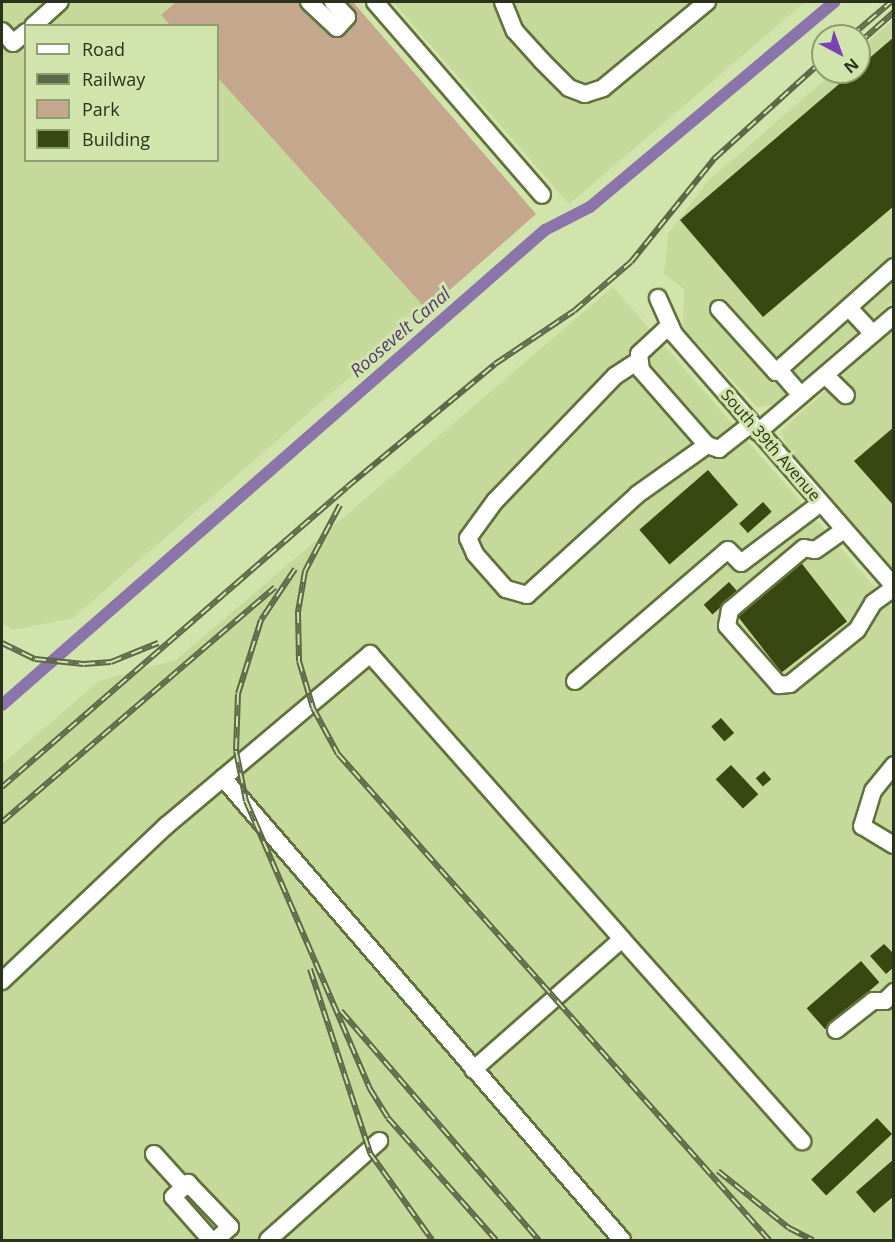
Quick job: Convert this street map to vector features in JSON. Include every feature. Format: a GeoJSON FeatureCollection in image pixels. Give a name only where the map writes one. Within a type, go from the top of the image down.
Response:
{"type":"FeatureCollection","features":[{"type":"Feature","properties":{"kind":"street"},"geometry":{"type":"LineString","coordinates":[[35,24],[60,2]]}},
{"type":"Feature","properties":{"kind":"street"},"geometry":{"type":"LineString","coordinates":[[309,2],[337,28],[347,17],[333,2]]}},
{"type":"Feature","properties":{"kind":"street"},"geometry":{"type":"LineString","coordinates":[[375,2],[542,195]]}},
{"type":"Feature","properties":{"kind":"street"},"geometry":{"type":"LineString","coordinates":[[501,5],[542,61],[569,88],[585,94],[603,88],[707,2]]}},
{"type":"Feature","properties":{"kind":"street"},"geometry":{"type":"LineString","coordinates":[[2,31],[13,43],[24,34]]}},
{"type":"Feature","properties":{"kind":"street"},"geometry":{"type":"LineString","coordinates":[[779,370],[894,267]]}},
{"type":"Feature","properties":{"kind":"street","name":"South 39th Avenue"},"geometry":{"type":"LineString","coordinates":[[658,298],[670,325],[755,428],[894,587]]}},
{"type":"Feature","properties":{"kind":"street"},"geometry":{"type":"LineString","coordinates":[[849,308],[873,334]]}},
{"type":"Feature","properties":{"kind":"street"},"geometry":{"type":"LineString","coordinates":[[719,309],[801,395]]}},
{"type":"Feature","properties":{"kind":"street"},"geometry":{"type":"LineString","coordinates":[[670,325],[639,354],[638,361],[706,445],[718,449],[755,428],[801,395],[894,316]]}},
{"type":"Feature","properties":{"kind":"street"},"geometry":{"type":"LineString","coordinates":[[638,361],[615,376],[495,501],[468,538],[475,554],[506,589],[527,595],[638,494],[706,445]]}},
{"type":"Feature","properties":{"kind":"street"},"geometry":{"type":"LineString","coordinates":[[825,375],[846,395]]}},
{"type":"Feature","properties":{"kind":"street"},"geometry":{"type":"LineString","coordinates":[[575,681],[728,550],[741,563],[820,503]]}},
{"type":"Feature","properties":{"kind":"street"},"geometry":{"type":"LineString","coordinates":[[844,530],[815,550],[804,548],[730,610],[727,626],[779,685],[790,684],[857,630],[873,603],[894,587]]}},
{"type":"Feature","properties":{"kind":"street"},"geometry":{"type":"LineString","coordinates":[[4,972],[223,778],[369,654],[802,1142]]}},
{"type":"Feature","properties":{"kind":"street"},"geometry":{"type":"LineString","coordinates":[[894,765],[873,791],[862,826],[894,845]]}},
{"type":"Feature","properties":{"kind":"street"},"geometry":{"type":"LineString","coordinates":[[223,778],[622,1240]]}},
{"type":"Feature","properties":{"kind":"street"},"geometry":{"type":"LineString","coordinates":[[473,1070],[622,939]]}},
{"type":"Feature","properties":{"kind":"street"},"geometry":{"type":"LineString","coordinates":[[836,1030],[873,1001],[885,1001],[894,992]]}},
{"type":"Feature","properties":{"kind":"street"},"geometry":{"type":"LineString","coordinates":[[268,1240],[379,1141]]}},
{"type":"Feature","properties":{"kind":"street"},"geometry":{"type":"LineString","coordinates":[[154,1154],[184,1187]]}},
{"type":"Feature","properties":{"kind":"street"},"geometry":{"type":"LineString","coordinates":[[190,1183],[230,1226],[221,1239],[173,1198],[190,1183]]}},
{"type":"Feature","properties":{"kind":"shaded area"},"geometry":{"type":"Polygon","coordinates":[[[2,2],[176,2],[161,15],[169,24],[24,24],[24,162],[219,162],[219,79],[427,310],[73,618],[13,630],[2,623],[2,2]]]}},
{"type":"Feature","properties":{"kind":"shaded area"},"geometry":{"type":"Polygon","coordinates":[[[393,2],[805,2],[569,204],[393,2]]]}},
{"type":"Feature","properties":{"kind":"shaded area"},"geometry":{"type":"Polygon","coordinates":[[[893,20],[893,301],[773,405],[757,407],[683,328],[684,289],[664,274],[668,234],[709,180],[820,84],[871,84],[871,39],[893,20]]]}},
{"type":"Feature","properties":{"kind":"shaded area"},"geometry":{"type":"Polygon","coordinates":[[[613,287],[893,608],[893,1240],[2,1240],[2,764],[99,681],[176,660],[613,287]]]}},
{"type":"Feature","properties":{"kind":"shaded area"},"geometry":{"type":"Polygon","coordinates":[[[893,329],[893,569],[787,447],[781,431],[893,329]]]}},
{"type":"Feature","properties":{"kind":"green space"},"geometry":{"type":"Polygon","coordinates":[[[176,2],[353,2],[536,214],[427,310],[219,79],[219,24],[169,24],[161,15],[176,2]]]}},
{"type":"Feature","properties":{"kind":"building"},"geometry":{"type":"Polygon","coordinates":[[[894,37],[894,206],[763,317],[680,220],[839,84],[871,84],[871,57],[894,37]]]}},
{"type":"Feature","properties":{"kind":"building"},"geometry":{"type":"Polygon","coordinates":[[[894,427],[894,506],[854,461],[894,427]]]}},
{"type":"Feature","properties":{"kind":"building"},"geometry":{"type":"Polygon","coordinates":[[[708,470],[738,505],[670,564],[639,530],[708,470]]]}},
{"type":"Feature","properties":{"kind":"building"},"geometry":{"type":"Polygon","coordinates":[[[763,502],[772,512],[748,533],[739,523],[763,502]]]}},
{"type":"Feature","properties":{"kind":"building"},"geometry":{"type":"Polygon","coordinates":[[[799,560],[847,621],[782,673],[734,611],[799,560]]]}},
{"type":"Feature","properties":{"kind":"building"},"geometry":{"type":"Polygon","coordinates":[[[729,582],[738,592],[712,614],[704,605],[729,582]]]}},
{"type":"Feature","properties":{"kind":"building"},"geometry":{"type":"Polygon","coordinates":[[[721,718],[734,733],[724,742],[711,727],[721,718]]]}},
{"type":"Feature","properties":{"kind":"building"},"geometry":{"type":"Polygon","coordinates":[[[731,765],[758,794],[743,809],[716,779],[731,765]]]}},
{"type":"Feature","properties":{"kind":"building"},"geometry":{"type":"Polygon","coordinates":[[[764,771],[771,779],[763,787],[756,778],[764,771]]]}},
{"type":"Feature","properties":{"kind":"building"},"geometry":{"type":"Polygon","coordinates":[[[884,944],[894,954],[894,967],[886,974],[870,956],[884,944]]]}},
{"type":"Feature","properties":{"kind":"building"},"geometry":{"type":"Polygon","coordinates":[[[861,961],[879,982],[825,1029],[807,1008],[861,961]]]}},
{"type":"Feature","properties":{"kind":"building"},"geometry":{"type":"Polygon","coordinates":[[[877,1118],[892,1134],[826,1195],[811,1179],[877,1118]]]}},
{"type":"Feature","properties":{"kind":"building"},"geometry":{"type":"Polygon","coordinates":[[[894,1159],[894,1196],[874,1213],[856,1192],[894,1159]]]}},
{"type":"Feature","properties":{"kind":"waterway","name":"Roosevelt Canal"},"geometry":{"type":"LineString","coordinates":[[2,705],[545,230],[590,207],[834,2]]}},
{"type":"Feature","properties":{"kind":"railway"},"geometry":{"type":"LineString","coordinates":[[865,24],[891,2]]}},
{"type":"Feature","properties":{"kind":"railway"},"geometry":{"type":"LineString","coordinates":[[871,32],[894,12]]}},
{"type":"Feature","properties":{"kind":"railway"},"geometry":{"type":"LineString","coordinates":[[2,787],[347,487],[495,364],[574,311],[631,262],[715,158],[811,71]]}},
{"type":"Feature","properties":{"kind":"railway"},"geometry":{"type":"LineString","coordinates":[[340,505],[305,571],[298,612],[299,661],[313,708],[338,754],[769,1240]]}},
{"type":"Feature","properties":{"kind":"railway"},"geometry":{"type":"LineString","coordinates":[[295,569],[261,620],[238,694],[236,751],[246,801],[370,1089],[388,1118],[496,1240]]}},
{"type":"Feature","properties":{"kind":"railway"},"geometry":{"type":"LineString","coordinates":[[2,822],[275,587]]}},
{"type":"Feature","properties":{"kind":"railway"},"geometry":{"type":"LineString","coordinates":[[2,643],[35,659],[84,664],[111,662],[158,643]]}},
{"type":"Feature","properties":{"kind":"railway"},"geometry":{"type":"LineString","coordinates":[[310,969],[370,1153],[432,1240]]}},
{"type":"Feature","properties":{"kind":"railway"},"geometry":{"type":"LineString","coordinates":[[341,1011],[539,1240]]}},
{"type":"Feature","properties":{"kind":"railway"},"geometry":{"type":"LineString","coordinates":[[718,1171],[789,1228],[813,1240]]}}]}
